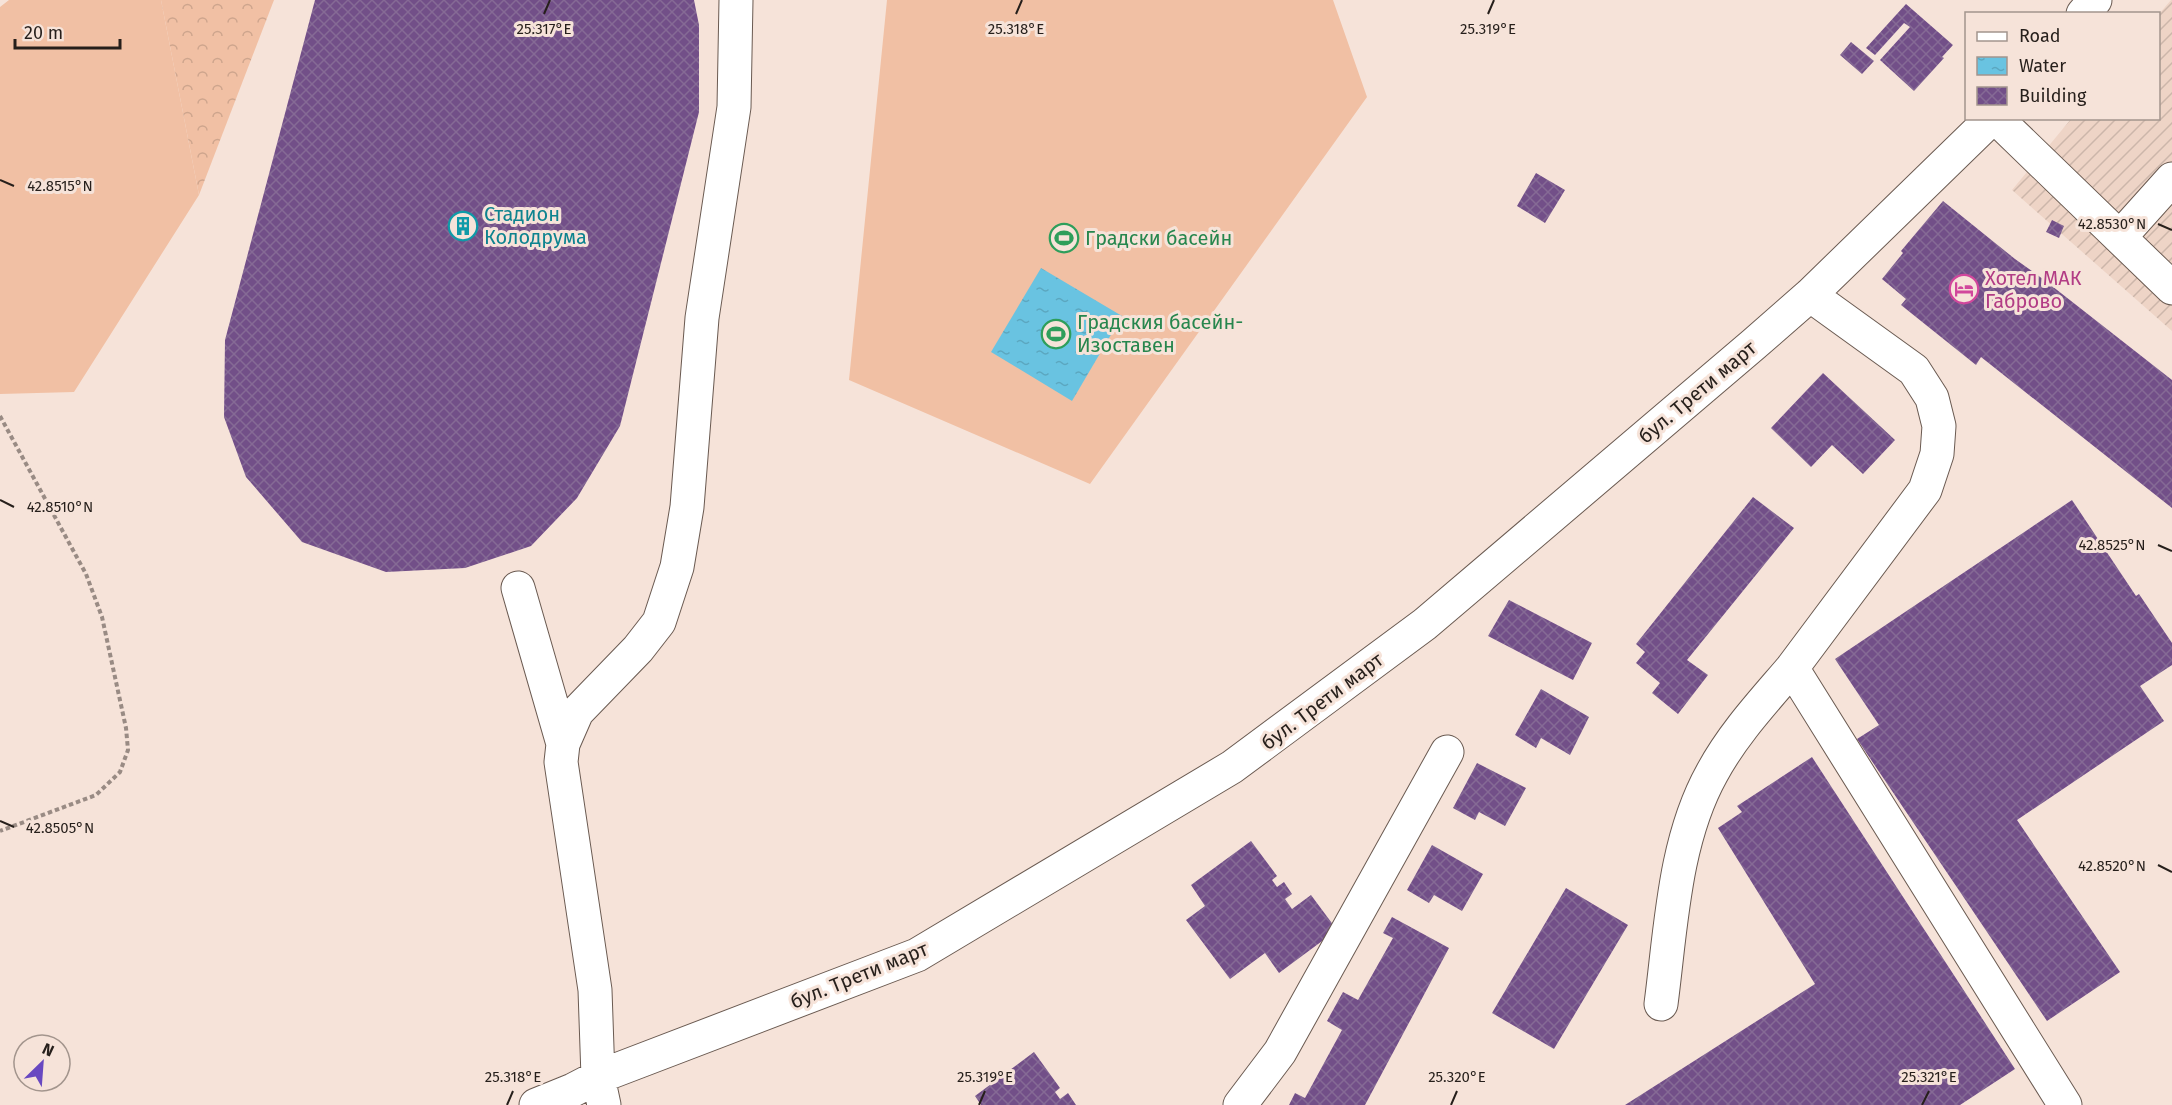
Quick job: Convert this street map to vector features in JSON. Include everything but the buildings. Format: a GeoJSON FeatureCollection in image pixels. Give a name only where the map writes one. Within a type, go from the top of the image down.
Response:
{"type":"FeatureCollection","features":[{"type":"Feature","properties":{"kind":"street"},"geometry":{"type":"LineString","coordinates":[[601,1091],[595,990],[561,762],[563,744],[577,712],[638,649],[659,622],[677,567],[687,507],[702,318],[734,107],[736,0]]}},
{"type":"Feature","properties":{"kind":"street"},"geometry":{"type":"LineString","coordinates":[[2085,12],[2095,0]]}},
{"type":"Feature","properties":{"kind":"street","name":"бул. Трети март"},"geometry":{"type":"LineString","coordinates":[[536,1105],[573,1090],[601,1091],[917,955],[1232,767],[1425,624],[1810,295],[1992,120]]}},
{"type":"Feature","properties":{"kind":"street"},"geometry":{"type":"LineString","coordinates":[[1996,120],[2172,288]]}},
{"type":"Feature","properties":{"kind":"street"},"geometry":{"type":"LineString","coordinates":[[2120,237],[2172,179]]}},
{"type":"Feature","properties":{"kind":"street"},"geometry":{"type":"LineString","coordinates":[[1661,1004],[1682,851],[1697,804],[1712,773],[1744,723],[1792,668],[1925,490],[1937,454],[1939,426],[1932,398],[1914,370],[1810,295]]}},
{"type":"Feature","properties":{"kind":"street"},"geometry":{"type":"LineString","coordinates":[[518,588],[563,744]]}},
{"type":"Feature","properties":{"kind":"street"},"geometry":{"type":"LineString","coordinates":[[1792,668],[2061,1103]]}},
{"type":"Feature","properties":{"kind":"street"},"geometry":{"type":"LineString","coordinates":[[1240,1105],[1280,1052],[1447,752]]}},
{"type":"Feature","properties":{"kind":"path"},"geometry":{"type":"LineString","coordinates":[[0,416],[86,574],[102,616],[126,728],[128,750],[120,772],[96,795],[0,831]]}},
{"type":"Feature","properties":{"kind":"shaded area"},"geometry":{"type":"Polygon","coordinates":[[[2172,0],[2172,331],[2012,190],[2070,120],[2160,120],[2160,13],[2172,0]]]}},
{"type":"Feature","properties":{"kind":"green space"},"geometry":{"type":"Polygon","coordinates":[[[9,0],[161,0],[199,195],[74,392],[0,394],[0,7],[9,0]]]}},
{"type":"Feature","properties":{"kind":"green space"},"geometry":{"type":"Polygon","coordinates":[[[161,0],[274,0],[199,195],[161,0]]]}},
{"type":"Feature","properties":{"kind":"green space","name":"Градски басейн"},"geometry":{"type":"Polygon","coordinates":[[[887,0],[1333,0],[1367,97],[1090,484],[849,380],[887,0]]]}},
{"type":"Feature","properties":{"kind":"water","name":"Градския басейн- Изоставен"},"geometry":{"type":"Polygon","coordinates":[[[1041,268],[1122,316],[1072,401],[991,352],[1041,268]]]}},
{"type":"Feature","properties":{"kind":"place","name":"Стадион Колодрума"},"geometry":{"type":"Point","coordinates":[463,226]}},
{"type":"Feature","properties":{"kind":"place","name":"Градски басейн"},"geometry":{"type":"Point","coordinates":[1064,238]}},
{"type":"Feature","properties":{"kind":"place","name":"Хотел МАК Габрово"},"geometry":{"type":"Point","coordinates":[1964,289]}},
{"type":"Feature","properties":{"kind":"place","name":"Градския басейн- Изоставен"},"geometry":{"type":"Point","coordinates":[1056,334]}}]}
